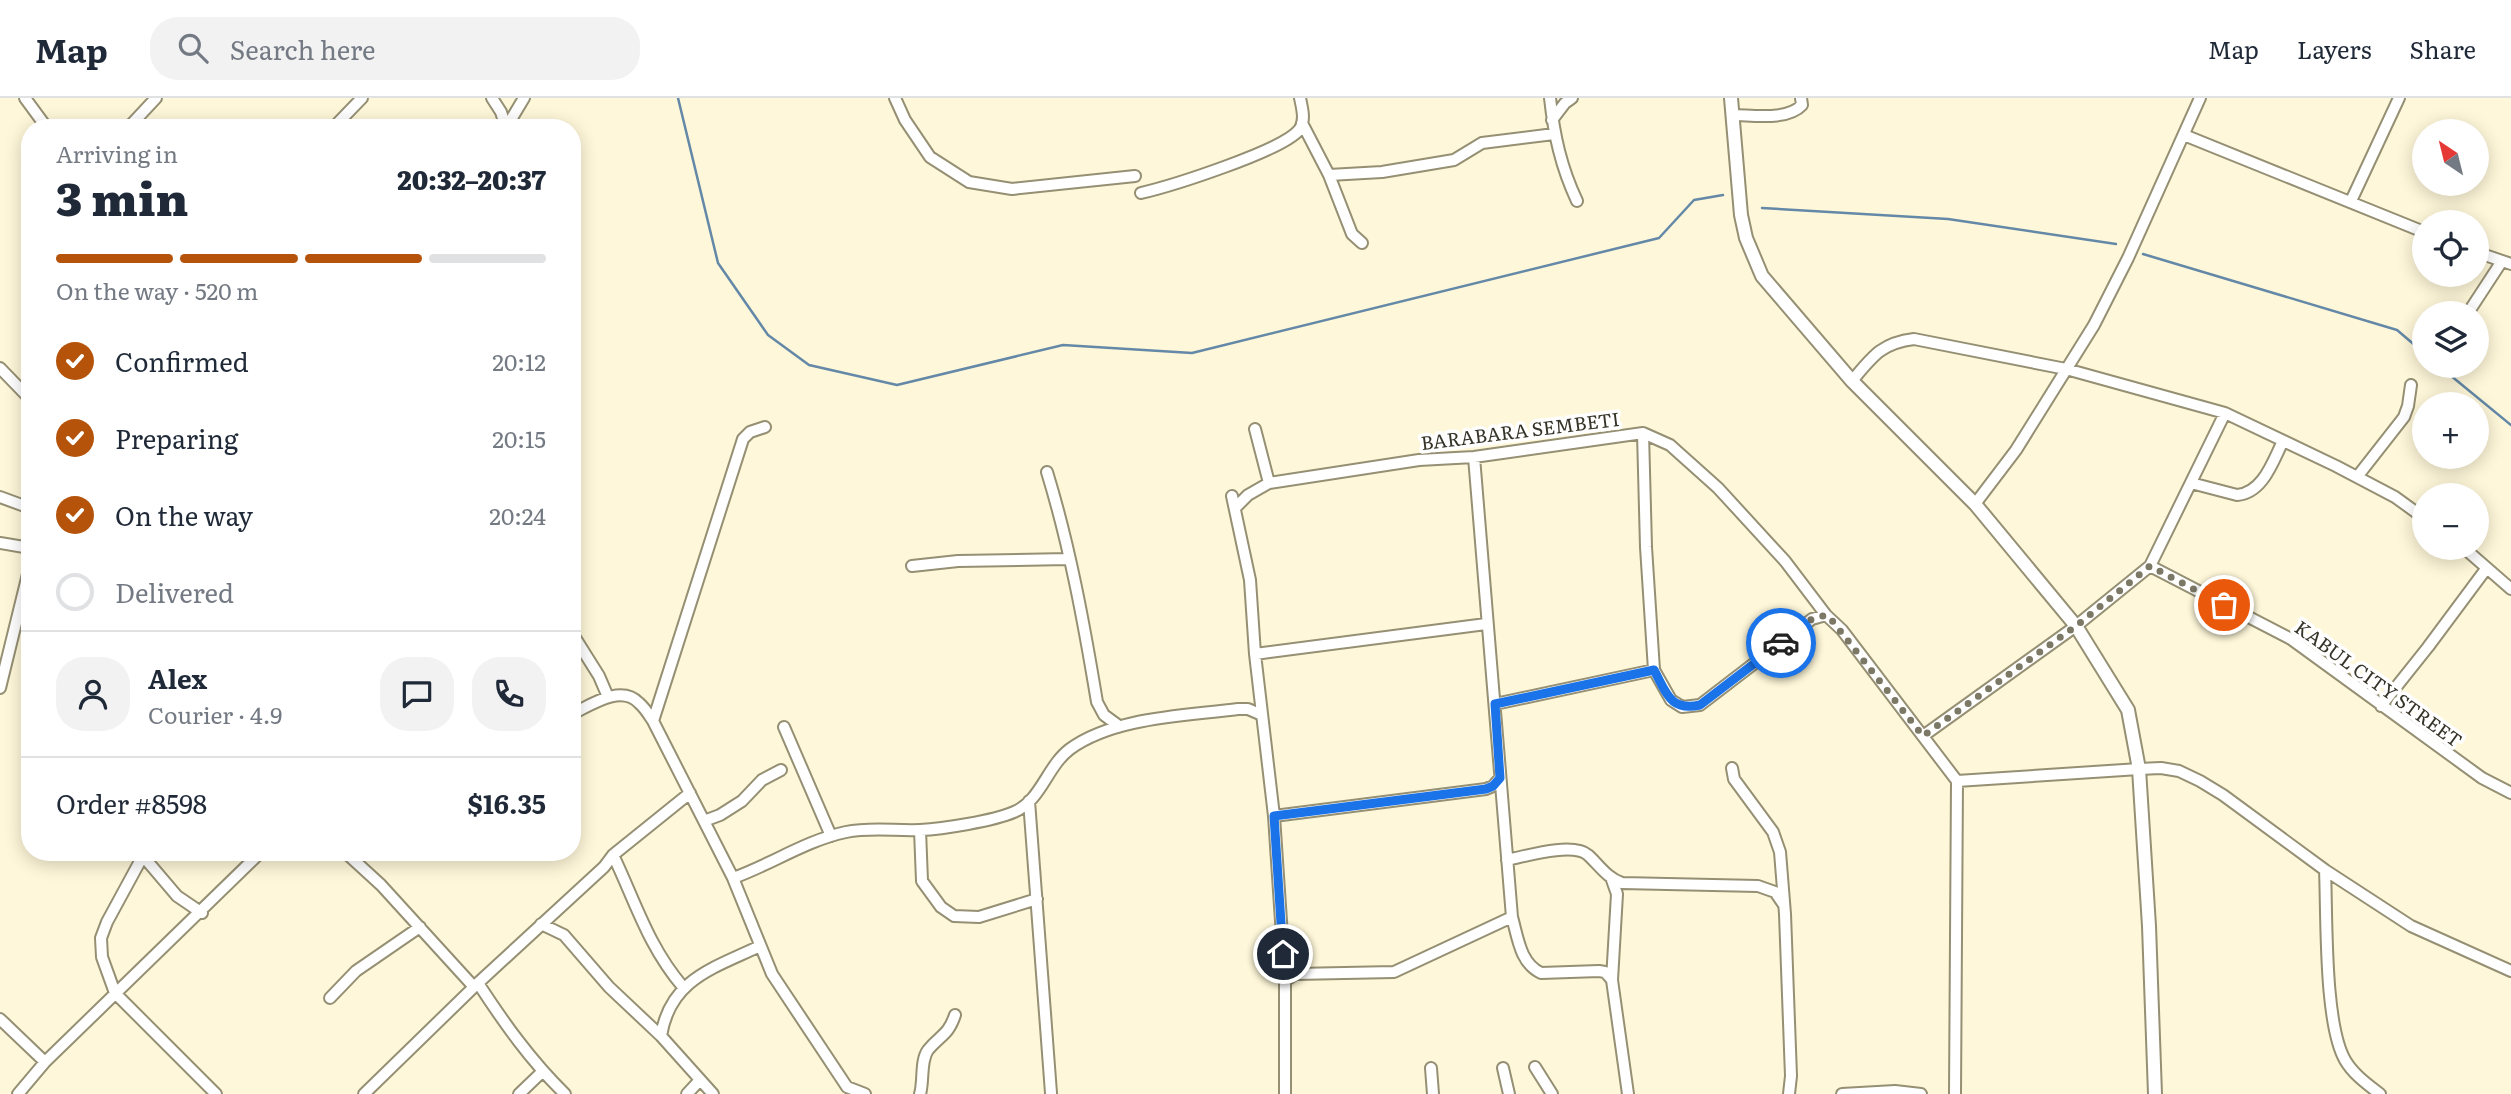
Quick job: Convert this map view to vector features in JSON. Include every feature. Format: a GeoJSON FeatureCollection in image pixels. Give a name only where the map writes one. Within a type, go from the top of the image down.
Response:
{"type":"FeatureCollection","features":[{"type":"Feature","properties":{"kind":"street"},"geometry":{"type":"LineString","coordinates":[[24,98],[40,119]]}},
{"type":"Feature","properties":{"kind":"street"},"geometry":{"type":"LineString","coordinates":[[136,119],[156,98]]}},
{"type":"Feature","properties":{"kind":"street"},"geometry":{"type":"LineString","coordinates":[[342,119],[362,98]]}},
{"type":"Feature","properties":{"kind":"street"},"geometry":{"type":"LineString","coordinates":[[492,98],[503,119]]}},
{"type":"Feature","properties":{"kind":"street"},"geometry":{"type":"LineString","coordinates":[[511,119],[524,98]]}},
{"type":"Feature","properties":{"kind":"street"},"geometry":{"type":"LineString","coordinates":[[895,98],[905,120],[930,157],[969,183],[1012,189],[1135,176]]}},
{"type":"Feature","properties":{"kind":"street"},"geometry":{"type":"LineString","coordinates":[[1141,193],[1167,187],[1280,144],[1299,130],[1303,115],[1300,98]]}},
{"type":"Feature","properties":{"kind":"street"},"geometry":{"type":"LineString","coordinates":[[1550,98],[1554,134],[1564,172],[1577,201]]}},
{"type":"Feature","properties":{"kind":"street"},"geometry":{"type":"LineString","coordinates":[[1552,120],[1564,103],[1572,98]]}},
{"type":"Feature","properties":{"kind":"street"},"geometry":{"type":"LineString","coordinates":[[1731,98],[1741,215],[1762,276],[1852,381],[1975,504],[2076,626],[2129,710],[2139,769],[2149,926],[2155,1094]]}},
{"type":"Feature","properties":{"kind":"street"},"geometry":{"type":"LineString","coordinates":[[1732,115],[1787,114],[1802,105],[1801,98]]}},
{"type":"Feature","properties":{"kind":"street"},"geometry":{"type":"LineString","coordinates":[[1975,504],[2016,450],[2094,325],[2200,98]]}},
{"type":"Feature","properties":{"kind":"street"},"geometry":{"type":"LineString","coordinates":[[2351,201],[2399,98]]}},
{"type":"Feature","properties":{"kind":"street"},"geometry":{"type":"LineString","coordinates":[[1302,123],[1329,176],[1352,234],[1362,243]]}},
{"type":"Feature","properties":{"kind":"street"},"geometry":{"type":"LineString","coordinates":[[1329,176],[1382,172],[1454,160],[1482,143],[1554,134]]}},
{"type":"Feature","properties":{"kind":"street"},"geometry":{"type":"LineString","coordinates":[[2184,135],[2412,227]]}},
{"type":"Feature","properties":{"kind":"street"},"geometry":{"type":"LineString","coordinates":[[2477,301],[2507,262],[2489,256]]}},
{"type":"Feature","properties":{"kind":"street"},"geometry":{"type":"LineString","coordinates":[[1852,381],[1875,354],[1895,341],[1914,339],[2066,369],[2225,413],[2357,477],[2412,509]]}},
{"type":"Feature","properties":{"kind":"street"},"geometry":{"type":"LineString","coordinates":[[0,368],[21,389]]}},
{"type":"Feature","properties":{"kind":"street"},"geometry":{"type":"LineString","coordinates":[[2357,477],[2404,417],[2411,385]]}},
{"type":"Feature","properties":{"kind":"street"},"geometry":{"type":"LineString","coordinates":[[1923,736],[2076,626],[2150,566],[2225,413]]}},
{"type":"Feature","properties":{"kind":"street"},"geometry":{"type":"LineString","coordinates":[[653,721],[743,439],[756,428],[765,427]]}},
{"type":"Feature","properties":{"kind":"street"},"geometry":{"type":"LineString","coordinates":[[1255,429],[1269,483]]}},
{"type":"Feature","properties":{"kind":"street"},"geometry":{"type":"LineString","coordinates":[[1643,433],[1646,547],[1654,670],[1671,700],[1688,708],[1700,705],[1812,619],[1826,615]]}},
{"type":"Feature","properties":{"kind":"street","name":"BARABARA SEMBETI"},"geometry":{"type":"LineString","coordinates":[[1285,1094],[1285,981],[1274,816],[1255,654],[1250,580],[1233,502],[1269,483],[1419,460],[1474,457],[1643,433],[1670,445],[1718,488],[1785,561],[1826,615],[1842,630],[1957,781]]}},
{"type":"Feature","properties":{"kind":"street"},"geometry":{"type":"LineString","coordinates":[[2191,483],[2237,495],[2254,490],[2263,479],[2283,441]]}},
{"type":"Feature","properties":{"kind":"street"},"geometry":{"type":"LineString","coordinates":[[1474,457],[1512,918],[1520,948],[1533,969],[1541,973],[1600,971],[1605,972],[1612,980]]}},
{"type":"Feature","properties":{"kind":"street"},"geometry":{"type":"LineString","coordinates":[[1047,472],[1061,517],[1068,559],[1079,597],[1097,702],[1104,715],[1119,726]]}},
{"type":"Feature","properties":{"kind":"street"},"geometry":{"type":"LineString","coordinates":[[0,497],[21,505]]}},
{"type":"Feature","properties":{"kind":"street"},"geometry":{"type":"LineString","coordinates":[[0,542],[21,546]]}},
{"type":"Feature","properties":{"kind":"street"},"geometry":{"type":"LineString","coordinates":[[912,566],[958,561],[1068,559]]}},
{"type":"Feature","properties":{"kind":"street"},"geometry":{"type":"LineString","coordinates":[[2476,560],[2511,589]]}},
{"type":"Feature","properties":{"kind":"street","name":"KABUL CITY STREET"},"geometry":{"type":"LineString","coordinates":[[2150,566],[2291,639],[2482,778],[2511,793]]}},
{"type":"Feature","properties":{"kind":"street"},"geometry":{"type":"LineString","coordinates":[[2381,706],[2486,569]]}},
{"type":"Feature","properties":{"kind":"street"},"geometry":{"type":"LineString","coordinates":[[0,688],[21,620]]}},
{"type":"Feature","properties":{"kind":"street"},"geometry":{"type":"LineString","coordinates":[[1255,654],[1486,624]]}},
{"type":"Feature","properties":{"kind":"street"},"geometry":{"type":"LineString","coordinates":[[581,647],[599,676],[608,697]]}},
{"type":"Feature","properties":{"kind":"street"},"geometry":{"type":"LineString","coordinates":[[1495,704],[1654,670]]}},
{"type":"Feature","properties":{"kind":"street"},"geometry":{"type":"LineString","coordinates":[[581,710],[621,694],[638,701],[653,721],[733,878],[772,974],[844,1090],[865,1094]]}},
{"type":"Feature","properties":{"kind":"street"},"geometry":{"type":"LineString","coordinates":[[733,878],[831,836],[873,829],[920,830],[952,826],[1014,812],[1029,801],[1067,751],[1084,740],[1119,726],[1238,709],[1248,709],[1262,715]]}},
{"type":"Feature","properties":{"kind":"street"},"geometry":{"type":"LineString","coordinates":[[784,727],[831,836]]}},
{"type":"Feature","properties":{"kind":"street"},"geometry":{"type":"LineString","coordinates":[[1731,768],[1734,779],[1766,821],[1777,842],[1784,906],[1791,1076],[1789,1094]]}},
{"type":"Feature","properties":{"kind":"street"},"geometry":{"type":"LineString","coordinates":[[1955,1094],[1957,781],[2139,769],[2170,770],[2200,781],[2223,795],[2325,870],[2411,926],[2511,971]]}},
{"type":"Feature","properties":{"kind":"street"},"geometry":{"type":"LineString","coordinates":[[704,821],[720,815],[742,801],[762,780],[781,770]]}},
{"type":"Feature","properties":{"kind":"street"},"geometry":{"type":"LineString","coordinates":[[1274,816],[1486,789],[1500,778]]}},
{"type":"Feature","properties":{"kind":"street"},"geometry":{"type":"LineString","coordinates":[[364,1094],[541,923],[604,867],[613,855],[690,793]]}},
{"type":"Feature","properties":{"kind":"street"},"geometry":{"type":"LineString","coordinates":[[1029,801],[1054,1094],[1043,1094]]}},
{"type":"Feature","properties":{"kind":"street"},"geometry":{"type":"LineString","coordinates":[[920,830],[922,881],[940,908],[954,916],[979,917],[1037,899]]}},
{"type":"Feature","properties":{"kind":"street"},"geometry":{"type":"LineString","coordinates":[[1507,860],[1579,849],[1612,880],[1617,894],[1612,980],[1628,1094]]}},
{"type":"Feature","properties":{"kind":"street"},"geometry":{"type":"LineString","coordinates":[[613,855],[635,901],[646,933],[664,964],[683,987]]}},
{"type":"Feature","properties":{"kind":"street"},"geometry":{"type":"LineString","coordinates":[[140,861],[107,922],[101,938],[102,957],[116,993],[216,1094]]}},
{"type":"Feature","properties":{"kind":"street"},"geometry":{"type":"LineString","coordinates":[[150,861],[177,896],[202,913]]}},
{"type":"Feature","properties":{"kind":"street"},"geometry":{"type":"LineString","coordinates":[[18,1094],[45,1062],[202,913],[252,861]]}},
{"type":"Feature","properties":{"kind":"street"},"geometry":{"type":"LineString","coordinates":[[355,861],[476,985],[542,1072],[565,1094]]}},
{"type":"Feature","properties":{"kind":"street"},"geometry":{"type":"LineString","coordinates":[[2325,870],[2332,1010],[2339,1046],[2351,1069],[2380,1094]]}},
{"type":"Feature","properties":{"kind":"street"},"geometry":{"type":"LineString","coordinates":[[1612,880],[1622,883],[1758,887],[1775,892],[1784,906]]}},
{"type":"Feature","properties":{"kind":"street"},"geometry":{"type":"LineString","coordinates":[[1285,981],[1295,974],[1394,972],[1512,918]]}},
{"type":"Feature","properties":{"kind":"street"},"geometry":{"type":"LineString","coordinates":[[541,923],[564,935],[609,987],[662,1036],[713,1094]]}},
{"type":"Feature","properties":{"kind":"street"},"geometry":{"type":"LineString","coordinates":[[330,998],[356,971],[420,927]]}},
{"type":"Feature","properties":{"kind":"street"},"geometry":{"type":"LineString","coordinates":[[662,1036],[664,1020],[672,1001],[683,987],[704,973],[760,946]]}},
{"type":"Feature","properties":{"kind":"street"},"geometry":{"type":"LineString","coordinates":[[920,1094],[926,1056],[951,1027],[955,1015]]}},
{"type":"Feature","properties":{"kind":"street"},"geometry":{"type":"LineString","coordinates":[[0,1019],[45,1062]]}},
{"type":"Feature","properties":{"kind":"street"},"geometry":{"type":"LineString","coordinates":[[1431,1068],[1433,1094]]}},
{"type":"Feature","properties":{"kind":"street"},"geometry":{"type":"LineString","coordinates":[[1503,1068],[1509,1094]]}},
{"type":"Feature","properties":{"kind":"street"},"geometry":{"type":"LineString","coordinates":[[1535,1068],[1552,1094]]}},
{"type":"Feature","properties":{"kind":"street"},"geometry":{"type":"LineString","coordinates":[[519,1094],[542,1072]]}},
{"type":"Feature","properties":{"kind":"street"},"geometry":{"type":"LineString","coordinates":[[687,1094],[700,1080]]}},
{"type":"Feature","properties":{"kind":"street"},"geometry":{"type":"LineString","coordinates":[[1842,1094],[1895,1091],[1921,1094]]}},
{"type":"Feature","properties":{"kind":"waterway"},"geometry":{"type":"LineString","coordinates":[[678,98],[718,263],[768,335],[809,365],[897,385],[1063,345],[1192,353],[1659,238],[1694,200],[1723,195]]}},
{"type":"Feature","properties":{"kind":"waterway"},"geometry":{"type":"LineString","coordinates":[[1762,208],[1948,219],[2116,244]]}},
{"type":"Feature","properties":{"kind":"waterway"},"geometry":{"type":"LineString","coordinates":[[2143,254],[2397,330],[2412,343]]}},
{"type":"Feature","properties":{"kind":"waterway"},"geometry":{"type":"LineString","coordinates":[[2454,378],[2511,425]]}},
{"type":"Feature","properties":{"kind":"way so far"},"geometry":{"type":"LineString","coordinates":[[1781,643],[1812,619],[1826,615],[1842,630],[1923,736],[2076,626],[2150,566],[2224,605]]}},
{"type":"Feature","properties":{"kind":"route"},"geometry":{"type":"LineString","coordinates":[[1283,954],[1274,816],[1486,789],[1500,778],[1495,704],[1654,670],[1671,700],[1688,708],[1700,705],[1781,643]]}}]}
